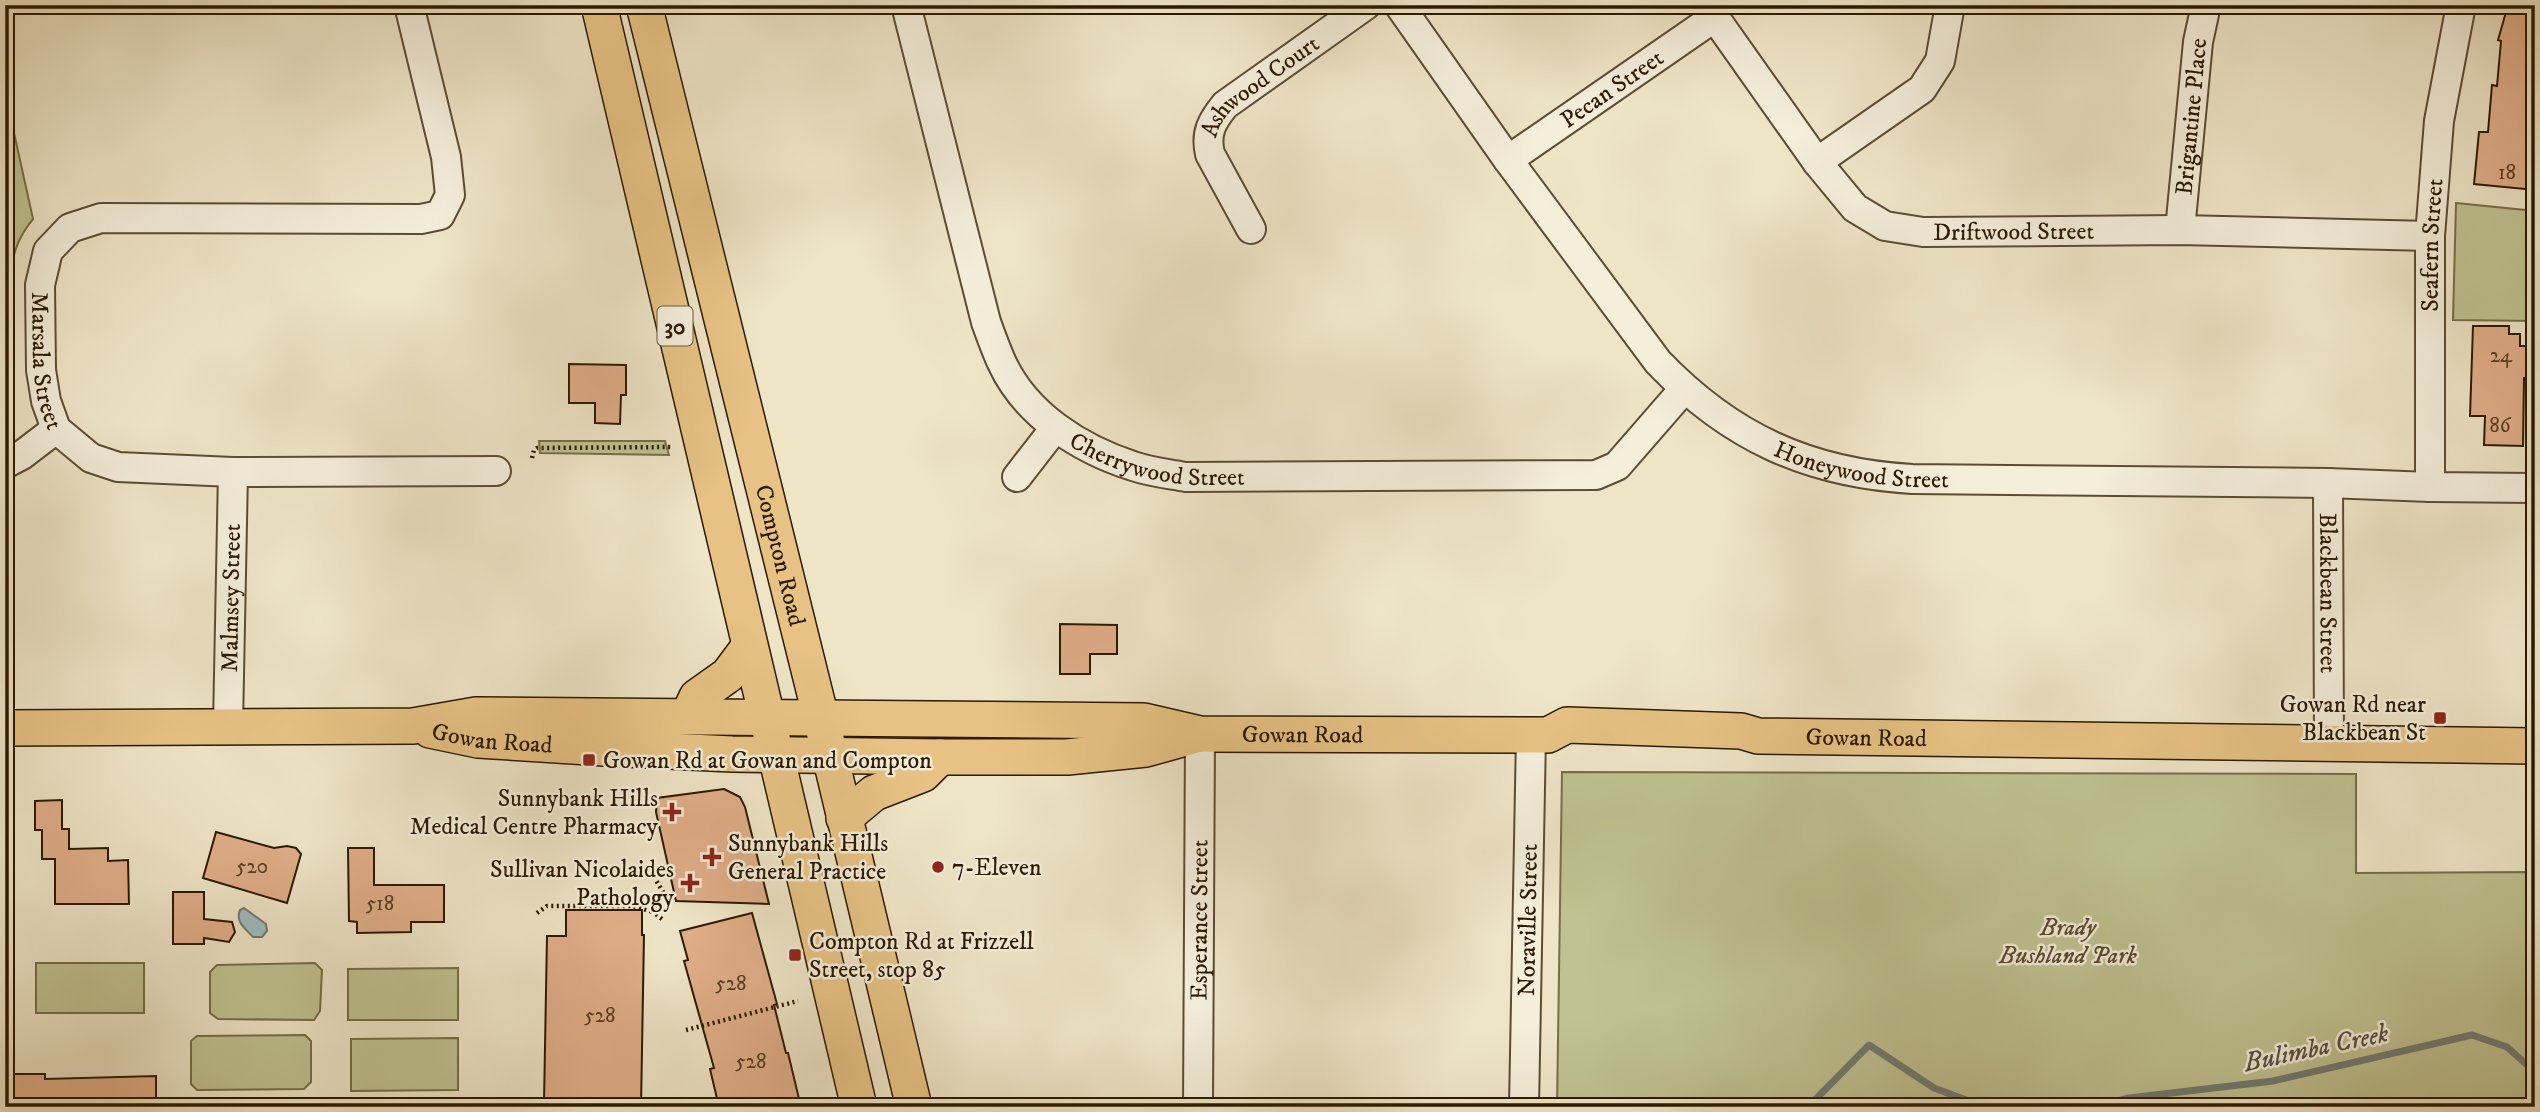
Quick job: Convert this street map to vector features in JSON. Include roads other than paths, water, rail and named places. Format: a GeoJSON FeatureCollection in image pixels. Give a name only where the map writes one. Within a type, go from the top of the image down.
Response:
{"type":"FeatureCollection","features":[{"type":"Feature","properties":{"kind":"main road","name":"Compton Road"},"geometry":{"type":"LineString","coordinates":[[599,5],[859,1107]]}},
{"type":"Feature","properties":{"kind":"main road","name":"Compton Road"},"geometry":{"type":"LineString","coordinates":[[643,5],[821,718],[914,1107]]}},
{"type":"Feature","properties":{"kind":"main road"},"geometry":{"type":"LineString","coordinates":[[688,716],[697,697],[728,675],[749,648]]}},
{"type":"Feature","properties":{"kind":"main road","name":"Gowan Road"},"geometry":{"type":"LineString","coordinates":[[5,728],[413,726],[476,715],[688,716],[1144,721],[1200,734],[1539,735],[1567,725],[1599,724],[1741,731],[1758,736],[2535,746]]}},
{"type":"Feature","properties":{"kind":"main road","name":"Gowan Road"},"geometry":{"type":"LineString","coordinates":[[413,726],[478,740],[707,753],[940,757],[1080,755],[1146,749],[1200,734]]}},
{"type":"Feature","properties":{"kind":"main road"},"geometry":{"type":"LineString","coordinates":[[844,818],[874,793],[923,774],[940,757]]}},
{"type":"Feature","properties":{"kind":"street","name":"Marsala Street"},"geometry":{"type":"LineString","coordinates":[[409,5],[446,157],[450,195],[440,215],[421,219],[101,218],[70,228],[48,251],[40,285],[41,370],[46,401],[56,429],[91,458],[118,467],[233,472],[496,471]]}},
{"type":"Feature","properties":{"kind":"street","name":"Cherrywood Street"},"geometry":{"type":"LineString","coordinates":[[906,5],[986,322],[1002,365],[1030,404],[1055,428],[1090,449],[1134,467],[1186,477],[1596,475],[1616,466],[1684,389]]}},
{"type":"Feature","properties":{"kind":"street","name":"Ashwood Court"},"geometry":{"type":"LineString","coordinates":[[1251,229],[1210,154],[1207,142],[1214,118],[1225,105],[1366,5]]}},
{"type":"Feature","properties":{"kind":"street","name":"Honeywood Street"},"geometry":{"type":"LineString","coordinates":[[1399,5],[1635,333],[1684,389],[1707,409],[1765,444],[1797,457],[1846,471],[1883,477],[1974,481],[2328,483],[2535,488]]}},
{"type":"Feature","properties":{"kind":"street"},"geometry":{"type":"LineString","coordinates":[[1817,162],[1922,89],[1940,61],[1950,5]]}},
{"type":"Feature","properties":{"kind":"street","name":"Brigantine Place"},"geometry":{"type":"LineString","coordinates":[[2180,230],[2197,42],[2206,5]]}},
{"type":"Feature","properties":{"kind":"street","name":"Seafern Street"},"geometry":{"type":"LineString","coordinates":[[2430,487],[2430,236],[2439,121],[2461,5]]}},
{"type":"Feature","properties":{"kind":"street","name":"Pecan Street"},"geometry":{"type":"LineString","coordinates":[[1508,160],[1711,11]]}},
{"type":"Feature","properties":{"kind":"street","name":"Driftwood Street"},"geometry":{"type":"LineString","coordinates":[[1711,11],[1817,162],[1855,208],[1885,226],[1923,232],[2180,230],[2430,236]]}},
{"type":"Feature","properties":{"kind":"street"},"geometry":{"type":"LineString","coordinates":[[1017,477],[1055,428]]}},
{"type":"Feature","properties":{"kind":"street"},"geometry":{"type":"LineString","coordinates":[[5,464],[22,455],[56,429]]}},
{"type":"Feature","properties":{"kind":"street","name":"Malmsey Street"},"geometry":{"type":"LineString","coordinates":[[228,726],[233,472]]}},
{"type":"Feature","properties":{"kind":"street","name":"Blackbean Street"},"geometry":{"type":"LineString","coordinates":[[2328,483],[2329,744]]}},
{"type":"Feature","properties":{"kind":"street","name":"Esperance Street"},"geometry":{"type":"LineString","coordinates":[[1198,1107],[1200,734]]}},
{"type":"Feature","properties":{"kind":"street","name":"Noraville Street"},"geometry":{"type":"LineString","coordinates":[[1524,1107],[1539,735]]}},
{"type":"Feature","properties":{"kind":"water"},"geometry":{"type":"Polygon","coordinates":[[[244,908],[266,924],[267,931],[262,937],[253,937],[242,925],[239,914],[244,908]]]}},
{"type":"Feature","properties":{"kind":"waterway","name":"Bulimba Creek"},"geometry":{"type":"LineString","coordinates":[[2095,1107],[2129,1098],[2273,1081],[2472,1035],[2507,1047],[2535,1072]]}},
{"type":"Feature","properties":{"kind":"waterway","name":"Bulimba Creek"},"geometry":{"type":"LineString","coordinates":[[1808,1107],[1869,1045],[1934,1088],[1985,1107]]}},
{"type":"Feature","properties":{"kind":"place","name":"Gowan Rd near Blackbean St"},"geometry":{"type":"Point","coordinates":[2440,718]}},
{"type":"Feature","properties":{"kind":"place","name":"Gowan Rd at Gowan and Compton"},"geometry":{"type":"Point","coordinates":[589,760]}},
{"type":"Feature","properties":{"kind":"place","name":"Sunnybank Hills Medical Centre Pharmacy"},"geometry":{"type":"Point","coordinates":[672,812]}},
{"type":"Feature","properties":{"kind":"place","name":"Sunnybank Hills General Practice"},"geometry":{"type":"Point","coordinates":[712,857]}},
{"type":"Feature","properties":{"kind":"place","name":"7-Eleven"},"geometry":{"type":"Point","coordinates":[938,867]}},
{"type":"Feature","properties":{"kind":"place","name":"Sullivan Nicolaides Pathology"},"geometry":{"type":"Point","coordinates":[690,883]}},
{"type":"Feature","properties":{"kind":"place","name":"Compton Rd at Frizzell Street, stop 85"},"geometry":{"type":"Point","coordinates":[795,955]}},
{"type":"Feature","properties":{"kind":"park label","name":"Brady Bushland Park"},"geometry":{"type":"Point","coordinates":[2068,941]}}]}
